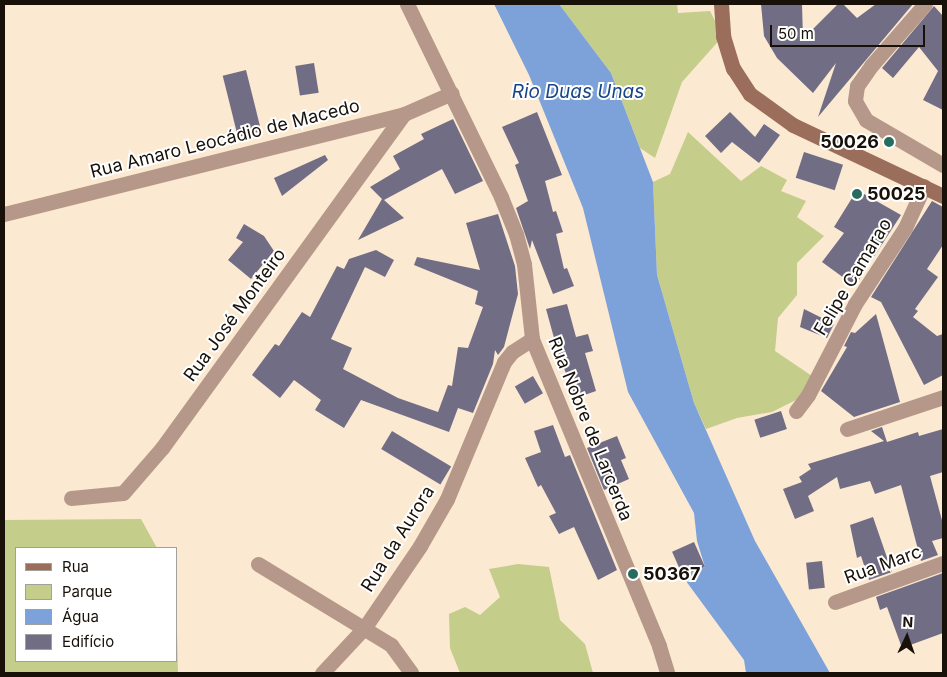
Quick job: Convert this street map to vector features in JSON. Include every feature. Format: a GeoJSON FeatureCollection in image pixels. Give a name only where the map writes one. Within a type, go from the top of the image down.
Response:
{"type":"FeatureCollection","features":[{"type":"Feature","properties":{"kind":"main road"},"geometry":{"type":"LineString","coordinates":[[721,4],[723,36],[733,68],[750,94],[792,125],[943,196]]}},
{"type":"Feature","properties":{"kind":"street","name":"Rua Nobre de Larcerda"},"geometry":{"type":"LineString","coordinates":[[407,4],[452,93],[516,234],[524,264],[532,339],[659,646],[667,673]]}},
{"type":"Feature","properties":{"kind":"street"},"geometry":{"type":"LineString","coordinates":[[925,4],[871,66],[857,86],[855,101],[858,111],[866,120],[943,165]]}},
{"type":"Feature","properties":{"kind":"street","name":"Rua Amaro Leocádio de Macedo"},"geometry":{"type":"LineString","coordinates":[[4,214],[404,114],[452,93]]}},
{"type":"Feature","properties":{"kind":"street","name":"Rua José Monteiro"},"geometry":{"type":"LineString","coordinates":[[70,498],[123,493],[162,448],[404,114]]}},
{"type":"Feature","properties":{"kind":"street","name":"Felipe Camarao"},"geometry":{"type":"LineString","coordinates":[[796,411],[808,395],[854,304],[905,228],[924,186]]}},
{"type":"Feature","properties":{"kind":"street","name":"Rua da Aurora"},"geometry":{"type":"LineString","coordinates":[[322,673],[365,627],[420,546],[448,498],[504,362],[512,352],[532,339]]}},
{"type":"Feature","properties":{"kind":"street"},"geometry":{"type":"LineString","coordinates":[[847,429],[943,397]]}},
{"type":"Feature","properties":{"kind":"street","name":"Rua Marc"},"geometry":{"type":"LineString","coordinates":[[835,602],[943,563]]}},
{"type":"Feature","properties":{"kind":"street"},"geometry":{"type":"LineString","coordinates":[[258,564],[392,645],[411,673]]}},
{"type":"Feature","properties":{"kind":"green space"},"geometry":{"type":"Polygon","coordinates":[[[559,4],[677,4],[678,13],[710,11],[723,36],[682,82],[655,158],[640,148],[611,73],[559,4]]]}},
{"type":"Feature","properties":{"kind":"green space"},"geometry":{"type":"Polygon","coordinates":[[[688,132],[741,181],[761,166],[787,180],[781,191],[806,201],[797,217],[824,236],[797,263],[797,295],[778,318],[775,351],[812,376],[798,399],[772,412],[737,418],[706,429],[694,403],[657,275],[653,182],[670,174],[688,132]]]}},
{"type":"Feature","properties":{"kind":"green space"},"geometry":{"type":"Polygon","coordinates":[[[141,519],[156,547],[15,547],[15,662],[178,662],[178,673],[4,673],[4,520],[141,519]]]}},
{"type":"Feature","properties":{"kind":"green space"},"geometry":{"type":"Polygon","coordinates":[[[518,564],[549,567],[560,620],[585,644],[593,673],[460,673],[450,648],[449,614],[465,607],[480,615],[500,597],[489,569],[518,564]]]}},
{"type":"Feature","properties":{"kind":"water","name":"Rio Duas Unas"},"geometry":{"type":"Polygon","coordinates":[[[494,4],[559,4],[611,73],[653,182],[657,275],[694,403],[755,541],[830,673],[746,673],[744,660],[683,577],[705,567],[697,541],[694,513],[628,392],[583,208],[529,75],[494,4]]]}},
{"type":"Feature","properties":{"kind":"building"},"geometry":{"type":"Polygon","coordinates":[[[761,4],[802,4],[803,39],[838,4],[843,4],[857,18],[876,4],[913,4],[818,117],[836,63],[813,93],[777,58],[764,36],[761,4]]]}},
{"type":"Feature","properties":{"kind":"building"},"geometry":{"type":"Polygon","coordinates":[[[934,6],[943,16],[943,110],[923,100],[938,71],[919,47],[893,78],[882,68],[934,6]]]}},
{"type":"Feature","properties":{"kind":"building"},"geometry":{"type":"Polygon","coordinates":[[[314,63],[319,93],[300,96],[295,66],[314,63]]]}},
{"type":"Feature","properties":{"kind":"building"},"geometry":{"type":"Polygon","coordinates":[[[246,70],[261,131],[238,137],[223,76],[246,70]]]}},
{"type":"Feature","properties":{"kind":"building"},"geometry":{"type":"Polygon","coordinates":[[[537,112],[562,175],[545,181],[553,212],[556,211],[563,232],[556,234],[564,269],[567,268],[574,286],[553,294],[532,240],[530,249],[516,208],[528,201],[515,165],[519,163],[502,127],[537,112]]]}},
{"type":"Feature","properties":{"kind":"building"},"geometry":{"type":"Polygon","coordinates":[[[730,112],[755,137],[764,124],[780,135],[759,163],[732,142],[721,153],[705,136],[730,112]]]}},
{"type":"Feature","properties":{"kind":"building"},"geometry":{"type":"Polygon","coordinates":[[[453,119],[483,181],[455,194],[442,169],[384,200],[404,218],[358,240],[382,199],[370,187],[400,169],[393,156],[424,139],[421,134],[453,119]]]}},
{"type":"Feature","properties":{"kind":"building"},"geometry":{"type":"Polygon","coordinates":[[[804,152],[843,165],[835,190],[796,178],[804,152]]]}},
{"type":"Feature","properties":{"kind":"building"},"geometry":{"type":"Polygon","coordinates":[[[325,155],[328,160],[282,196],[274,178],[325,155]]]}},
{"type":"Feature","properties":{"kind":"building"},"geometry":{"type":"Polygon","coordinates":[[[857,190],[901,215],[855,286],[822,262],[844,233],[834,227],[857,190]]]}},
{"type":"Feature","properties":{"kind":"building"},"geometry":{"type":"Polygon","coordinates":[[[932,201],[943,207],[943,245],[927,269],[938,277],[915,309],[918,311],[913,317],[937,336],[943,334],[943,375],[924,385],[881,302],[871,297],[932,201]]]}},
{"type":"Feature","properties":{"kind":"building"},"geometry":{"type":"Polygon","coordinates":[[[498,214],[515,266],[518,294],[504,347],[498,355],[495,350],[493,364],[473,413],[458,408],[449,432],[361,400],[344,428],[315,410],[321,400],[294,380],[280,398],[252,375],[275,344],[279,346],[302,312],[310,317],[337,266],[344,269],[349,259],[376,250],[394,260],[385,277],[365,267],[331,339],[352,348],[343,369],[398,398],[438,412],[448,385],[452,386],[458,347],[468,348],[483,307],[475,304],[478,291],[414,265],[417,257],[480,270],[466,223],[498,214]]]}},
{"type":"Feature","properties":{"kind":"building"},"geometry":{"type":"Polygon","coordinates":[[[244,224],[264,236],[274,251],[251,279],[228,260],[243,242],[236,238],[244,224]]]}},
{"type":"Feature","properties":{"kind":"building"},"geometry":{"type":"Polygon","coordinates":[[[567,304],[576,337],[588,334],[593,351],[585,353],[596,391],[576,398],[559,356],[546,309],[567,304]]]}},
{"type":"Feature","properties":{"kind":"building"},"geometry":{"type":"Polygon","coordinates":[[[804,309],[834,324],[827,338],[800,327],[804,309]]]}},
{"type":"Feature","properties":{"kind":"building"},"geometry":{"type":"Polygon","coordinates":[[[876,314],[900,402],[854,417],[821,391],[847,347],[844,346],[851,332],[855,333],[876,314]]]}},
{"type":"Feature","properties":{"kind":"building"},"geometry":{"type":"Polygon","coordinates":[[[533,376],[543,393],[525,404],[515,386],[533,376]]]}},
{"type":"Feature","properties":{"kind":"building"},"geometry":{"type":"Polygon","coordinates":[[[781,411],[787,429],[760,438],[754,420],[781,411]]]}},
{"type":"Feature","properties":{"kind":"building"},"geometry":{"type":"Polygon","coordinates":[[[553,425],[565,457],[570,455],[617,570],[598,580],[574,527],[559,534],[549,516],[556,513],[541,485],[538,487],[525,458],[541,452],[534,431],[553,425]]]}},
{"type":"Feature","properties":{"kind":"building"},"geometry":{"type":"Polygon","coordinates":[[[882,427],[887,442],[918,432],[919,436],[943,429],[943,472],[930,476],[943,524],[943,538],[932,541],[938,555],[921,561],[901,485],[875,494],[870,481],[840,489],[837,477],[808,496],[814,511],[795,519],[783,489],[802,482],[799,477],[811,469],[808,464],[884,441],[871,431],[882,427]]]}},
{"type":"Feature","properties":{"kind":"building"},"geometry":{"type":"Polygon","coordinates":[[[392,431],[451,467],[440,485],[381,449],[392,431]]]}},
{"type":"Feature","properties":{"kind":"building"},"geometry":{"type":"Polygon","coordinates":[[[617,436],[626,458],[621,460],[629,479],[604,490],[587,448],[617,436]]]}},
{"type":"Feature","properties":{"kind":"building"},"geometry":{"type":"Polygon","coordinates":[[[873,517],[892,572],[869,580],[861,556],[857,558],[850,525],[873,517]]]}},
{"type":"Feature","properties":{"kind":"building"},"geometry":{"type":"Polygon","coordinates":[[[694,542],[705,567],[683,576],[672,552],[694,542]]]}},
{"type":"Feature","properties":{"kind":"building"},"geometry":{"type":"Polygon","coordinates":[[[822,561],[825,588],[809,590],[806,563],[822,561]]]}},
{"type":"Feature","properties":{"kind":"building"},"geometry":{"type":"Polygon","coordinates":[[[943,573],[943,633],[902,648],[887,607],[880,610],[876,597],[943,573]]]}},
{"type":"Feature","properties":{"kind":"place","name":"50026"},"geometry":{"type":"Point","coordinates":[889,142]}},
{"type":"Feature","properties":{"kind":"place","name":"50025"},"geometry":{"type":"Point","coordinates":[857,194]}},
{"type":"Feature","properties":{"kind":"place","name":"50367"},"geometry":{"type":"Point","coordinates":[633,574]}}]}
